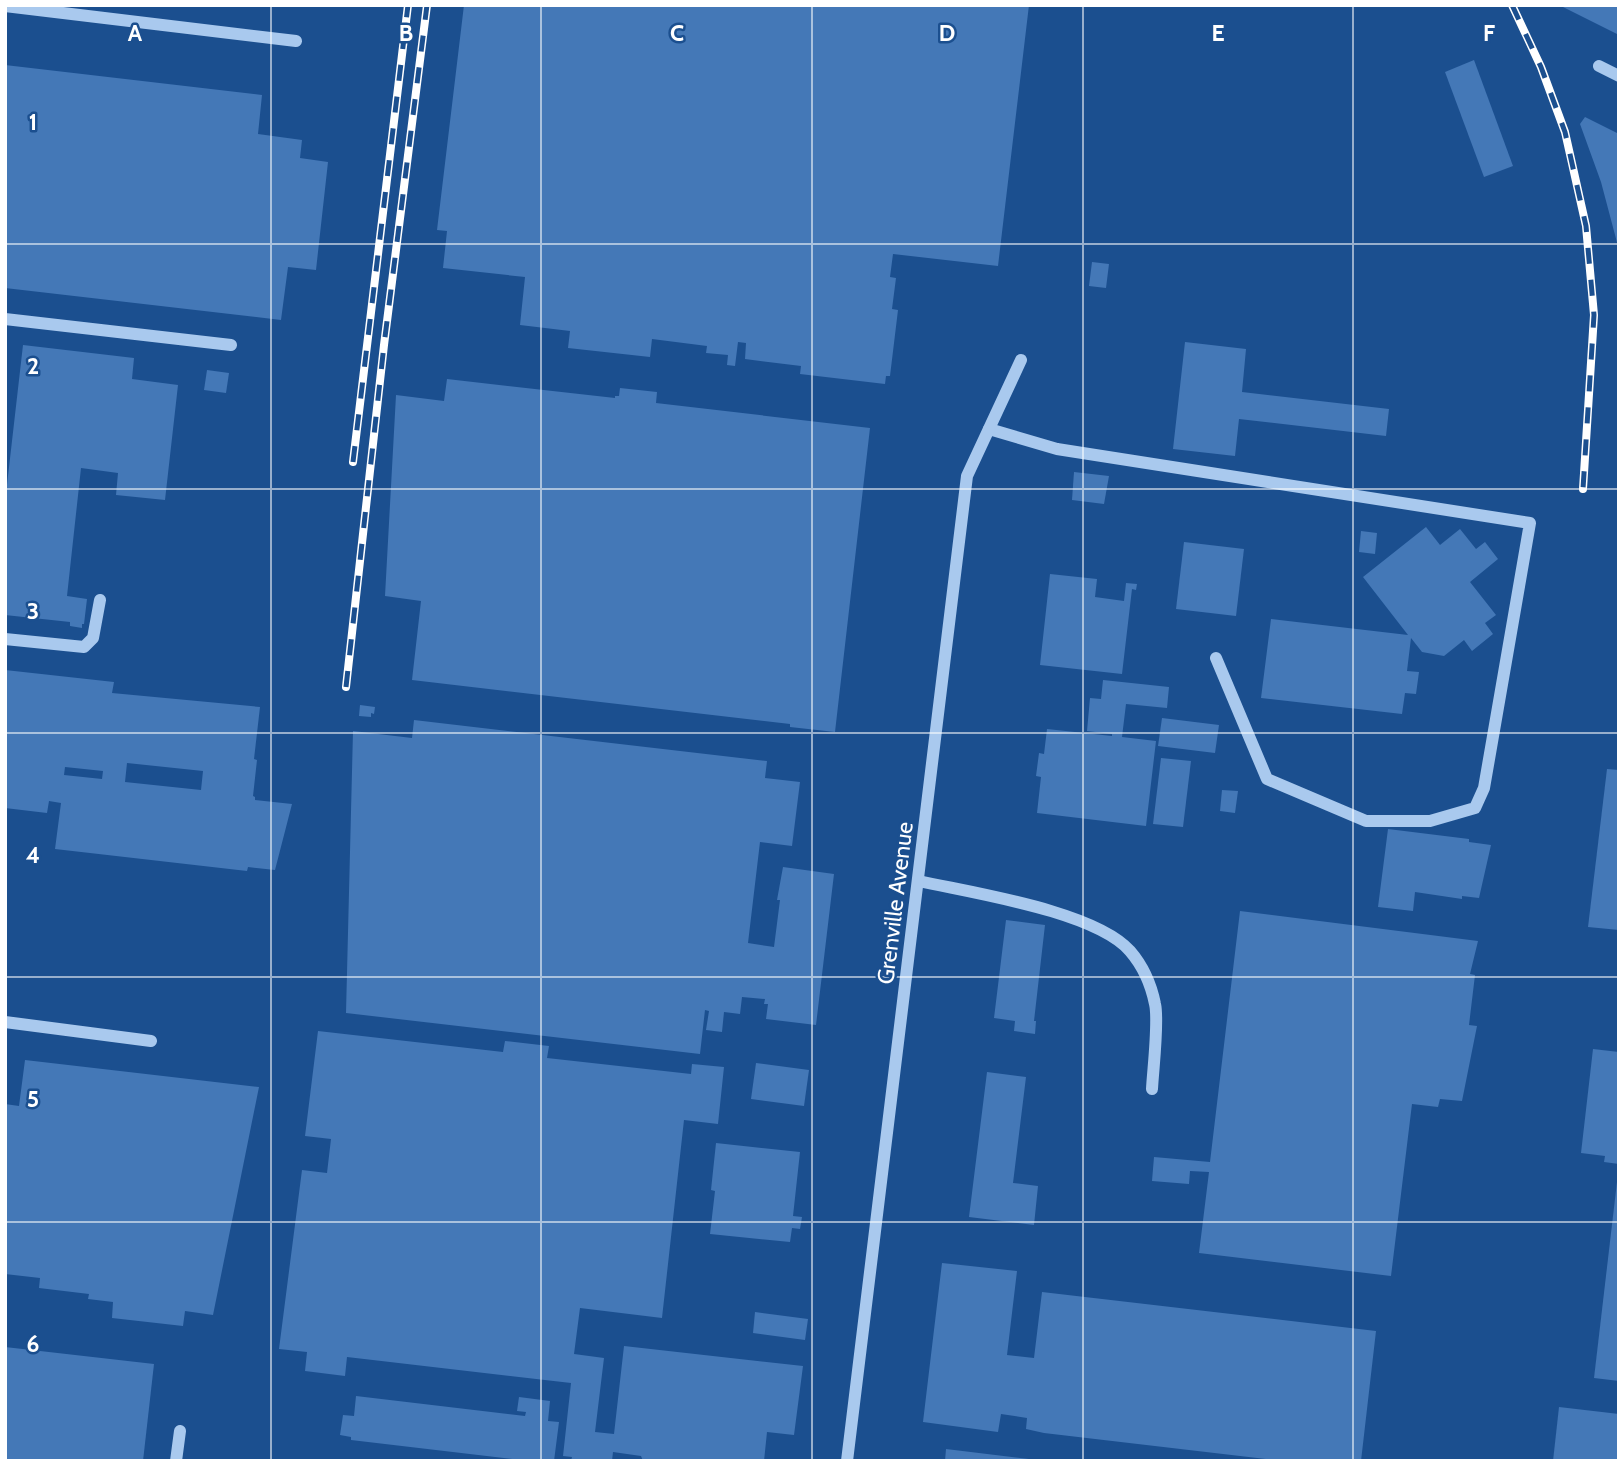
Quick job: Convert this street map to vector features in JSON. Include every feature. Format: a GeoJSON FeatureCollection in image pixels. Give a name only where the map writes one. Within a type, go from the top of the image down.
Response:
{"type":"FeatureCollection","features":[{"type":"Feature","properties":{"kind":"lane"},"geometry":{"type":"LineString","coordinates":[[5,6],[296,41]]}},
{"type":"Feature","properties":{"kind":"lane"},"geometry":{"type":"LineString","coordinates":[[1599,66],[1619,76]]}},
{"type":"Feature","properties":{"kind":"lane"},"geometry":{"type":"LineString","coordinates":[[5,319],[231,345]]}},
{"type":"Feature","properties":{"kind":"lane","name":"Grenville Avenue"},"geometry":{"type":"LineString","coordinates":[[847,1461],[967,476],[1021,360]]}},
{"type":"Feature","properties":{"kind":"lane"},"geometry":{"type":"LineString","coordinates":[[989,429],[1057,449],[1530,523],[1484,788],[1475,807],[1430,821],[1366,821],[1267,779],[1216,658]]}},
{"type":"Feature","properties":{"kind":"lane"},"geometry":{"type":"LineString","coordinates":[[5,639],[84,647],[93,638],[100,600]]}},
{"type":"Feature","properties":{"kind":"lane"},"geometry":{"type":"LineString","coordinates":[[919,881],[1085,921],[1129,950],[1145,972],[1156,1006],[1152,1089]]}},
{"type":"Feature","properties":{"kind":"lane"},"geometry":{"type":"LineString","coordinates":[[5,1021],[151,1041]]}},
{"type":"Feature","properties":{"kind":"lane"},"geometry":{"type":"LineString","coordinates":[[176,1461],[180,1431]]}},
{"type":"Feature","properties":{"kind":"building"},"geometry":{"type":"Polygon","coordinates":[[[464,5],[1029,5],[998,266],[893,254],[890,277],[896,278],[892,309],[898,310],[890,376],[886,376],[885,384],[800,374],[801,366],[745,359],[746,343],[738,342],[735,366],[727,365],[728,355],[706,353],[707,346],[652,339],[650,357],[568,348],[570,331],[520,325],[525,277],[443,268],[447,231],[437,230],[464,5]]]}},
{"type":"Feature","properties":{"kind":"building"},"geometry":{"type":"Polygon","coordinates":[[[1559,5],[1619,5],[1619,35],[1559,5]]]}},
{"type":"Feature","properties":{"kind":"building"},"geometry":{"type":"Polygon","coordinates":[[[1474,60],[1513,166],[1484,177],[1445,72],[1474,60]]]}},
{"type":"Feature","properties":{"kind":"building"},"geometry":{"type":"Polygon","coordinates":[[[5,65],[262,95],[258,134],[302,140],[300,158],[328,162],[316,270],[288,267],[281,320],[5,288],[5,65]]]}},
{"type":"Feature","properties":{"kind":"building"},"geometry":{"type":"Polygon","coordinates":[[[1585,117],[1619,134],[1619,250],[1601,182],[1580,124],[1585,117]]]}},
{"type":"Feature","properties":{"kind":"building"},"geometry":{"type":"Polygon","coordinates":[[[1092,262],[1109,264],[1106,288],[1089,286],[1092,262]]]}},
{"type":"Feature","properties":{"kind":"building"},"geometry":{"type":"Polygon","coordinates":[[[1185,342],[1246,349],[1242,392],[1389,409],[1386,436],[1239,419],[1235,456],[1173,449],[1185,342]]]}},
{"type":"Feature","properties":{"kind":"building"},"geometry":{"type":"Polygon","coordinates":[[[23,345],[134,358],[132,379],[178,385],[165,500],[116,495],[118,473],[81,468],[67,596],[87,599],[82,628],[70,626],[70,622],[5,615],[5,502],[23,345]]]}},
{"type":"Feature","properties":{"kind":"building"},"geometry":{"type":"Polygon","coordinates":[[[207,370],[229,373],[226,393],[204,390],[207,370]]]}},
{"type":"Feature","properties":{"kind":"building"},"geometry":{"type":"Polygon","coordinates":[[[447,379],[615,398],[619,396],[620,388],[657,392],[656,403],[870,428],[835,732],[790,727],[790,724],[412,680],[421,601],[385,596],[396,395],[444,401],[447,379]]]}},
{"type":"Feature","properties":{"kind":"building"},"geometry":{"type":"Polygon","coordinates":[[[1074,472],[1109,476],[1104,504],[1072,500],[1074,472]]]}},
{"type":"Feature","properties":{"kind":"building"},"geometry":{"type":"Polygon","coordinates":[[[1426,527],[1440,545],[1460,529],[1476,549],[1485,542],[1498,559],[1470,582],[1496,615],[1485,623],[1493,634],[1472,651],[1464,640],[1444,656],[1422,652],[1411,638],[1407,671],[1419,672],[1416,694],[1405,693],[1402,714],[1261,698],[1271,619],[1408,635],[1363,577],[1426,527]]]}},
{"type":"Feature","properties":{"kind":"building"},"geometry":{"type":"Polygon","coordinates":[[[1361,531],[1377,533],[1375,554],[1359,552],[1361,531]]]}},
{"type":"Feature","properties":{"kind":"building"},"geometry":{"type":"Polygon","coordinates":[[[1184,542],[1244,549],[1236,616],[1176,609],[1184,542]]]}},
{"type":"Feature","properties":{"kind":"building"},"geometry":{"type":"Polygon","coordinates":[[[1050,574],[1097,579],[1095,597],[1124,601],[1126,583],[1137,584],[1136,590],[1132,589],[1122,674],[1040,665],[1050,574]]]}},
{"type":"Feature","properties":{"kind":"building"},"geometry":{"type":"Polygon","coordinates":[[[5,670],[114,682],[112,693],[260,707],[253,796],[255,800],[292,804],[275,870],[248,867],[247,871],[55,849],[61,803],[49,801],[47,813],[5,808],[5,670]],[[127,763],[125,782],[201,790],[203,771],[127,763]],[[65,767],[64,775],[102,779],[103,771],[65,767]]]}},
{"type":"Feature","properties":{"kind":"building"},"geometry":{"type":"Polygon","coordinates":[[[1103,680],[1169,687],[1167,708],[1126,704],[1122,737],[1156,741],[1146,826],[1037,813],[1041,777],[1036,776],[1039,753],[1044,754],[1047,729],[1112,736],[1087,731],[1090,698],[1101,699],[1103,680]]]}},
{"type":"Feature","properties":{"kind":"building"},"geometry":{"type":"Polygon","coordinates":[[[360,705],[375,707],[374,714],[371,713],[371,717],[359,716],[360,705]]]}},
{"type":"Feature","properties":{"kind":"building"},"geometry":{"type":"Polygon","coordinates":[[[1162,718],[1219,725],[1215,753],[1158,746],[1162,718]]]}},
{"type":"Feature","properties":{"kind":"building"},"geometry":{"type":"Polygon","coordinates":[[[414,720],[767,761],[765,778],[800,782],[792,846],[760,842],[748,943],[774,947],[780,900],[777,900],[783,867],[834,874],[816,1025],[766,1019],[768,1004],[764,1004],[765,999],[742,997],[740,1014],[724,1012],[722,1032],[706,1030],[709,1011],[705,1010],[700,1054],[346,1013],[353,731],[412,738],[414,720]]]}},
{"type":"Feature","properties":{"kind":"building"},"geometry":{"type":"Polygon","coordinates":[[[1161,758],[1191,761],[1183,827],[1153,824],[1161,758]]]}},
{"type":"Feature","properties":{"kind":"building"},"geometry":{"type":"Polygon","coordinates":[[[1607,769],[1619,770],[1619,930],[1588,927],[1607,769]]]}},
{"type":"Feature","properties":{"kind":"building"},"geometry":{"type":"Polygon","coordinates":[[[1222,790],[1238,791],[1235,813],[1220,811],[1222,790]]]}},
{"type":"Feature","properties":{"kind":"building"},"geometry":{"type":"Polygon","coordinates":[[[1388,829],[1469,839],[1469,842],[1491,845],[1479,898],[1462,896],[1462,899],[1415,892],[1413,911],[1378,907],[1388,829]]]}},
{"type":"Feature","properties":{"kind":"building"},"geometry":{"type":"Polygon","coordinates":[[[1240,911],[1478,941],[1470,974],[1475,975],[1469,1025],[1477,1026],[1462,1101],[1440,1099],[1438,1107],[1412,1104],[1391,1276],[1199,1253],[1209,1172],[1190,1171],[1189,1184],[1152,1181],[1154,1157],[1210,1162],[1240,911]]]}},
{"type":"Feature","properties":{"kind":"building"},"geometry":{"type":"Polygon","coordinates":[[[1006,920],[1045,925],[1034,1021],[1035,1034],[1014,1031],[1015,1021],[994,1018],[1006,920]]]}},
{"type":"Feature","properties":{"kind":"building"},"geometry":{"type":"Polygon","coordinates":[[[318,1031],[503,1052],[505,1041],[549,1046],[547,1058],[691,1074],[692,1064],[724,1067],[718,1124],[684,1120],[662,1318],[580,1308],[574,1354],[604,1358],[595,1432],[614,1434],[624,1346],[803,1366],[794,1435],[767,1432],[764,1461],[643,1461],[641,1456],[613,1452],[612,1461],[571,1461],[572,1457],[563,1456],[571,1383],[347,1357],[345,1376],[305,1371],[307,1352],[279,1349],[302,1170],[327,1173],[331,1139],[305,1136],[318,1031]]]}},
{"type":"Feature","properties":{"kind":"building"},"geometry":{"type":"Polygon","coordinates":[[[1593,1049],[1619,1052],[1619,1164],[1604,1162],[1605,1156],[1581,1153],[1593,1049]]]}},
{"type":"Feature","properties":{"kind":"building"},"geometry":{"type":"Polygon","coordinates":[[[25,1060],[259,1087],[213,1315],[185,1311],[183,1326],[112,1318],[113,1302],[88,1299],[89,1294],[39,1288],[40,1278],[5,1274],[5,1104],[19,1106],[25,1060]]]}},
{"type":"Feature","properties":{"kind":"building"},"geometry":{"type":"Polygon","coordinates":[[[756,1063],[809,1070],[804,1106],[751,1099],[756,1063]]]}},
{"type":"Feature","properties":{"kind":"building"},"geometry":{"type":"Polygon","coordinates":[[[987,1072],[1026,1077],[1013,1183],[1038,1186],[1034,1225],[969,1217],[987,1072]]]}},
{"type":"Feature","properties":{"kind":"building"},"geometry":{"type":"Polygon","coordinates":[[[716,1143],[800,1152],[793,1216],[802,1217],[800,1229],[792,1228],[790,1242],[710,1234],[715,1191],[711,1190],[716,1143]]]}},
{"type":"Feature","properties":{"kind":"building"},"geometry":{"type":"Polygon","coordinates":[[[1619,1182],[1619,1381],[1594,1378],[1619,1182]]]}},
{"type":"Feature","properties":{"kind":"building"},"geometry":{"type":"Polygon","coordinates":[[[942,1263],[1017,1271],[1007,1355],[1034,1358],[1042,1292],[1376,1331],[1361,1461],[1282,1461],[1044,1433],[1026,1429],[1027,1418],[1001,1414],[998,1432],[923,1422],[942,1263]]]}},
{"type":"Feature","properties":{"kind":"building"},"geometry":{"type":"Polygon","coordinates":[[[755,1312],[808,1319],[805,1340],[753,1333],[755,1312]]]}},
{"type":"Feature","properties":{"kind":"building"},"geometry":{"type":"Polygon","coordinates":[[[5,1347],[154,1364],[143,1461],[5,1461],[5,1347]]]}},
{"type":"Feature","properties":{"kind":"building"},"geometry":{"type":"Polygon","coordinates":[[[356,1396],[525,1416],[526,1412],[517,1411],[519,1397],[550,1401],[548,1421],[559,1422],[554,1461],[529,1461],[351,1440],[351,1437],[340,1435],[343,1415],[354,1416],[356,1396]]]}},
{"type":"Feature","properties":{"kind":"building"},"geometry":{"type":"Polygon","coordinates":[[[1559,1407],[1619,1414],[1619,1461],[1553,1461],[1559,1407]]]}},
{"type":"Feature","properties":{"kind":"building"},"geometry":{"type":"Polygon","coordinates":[[[946,1449],[1029,1459],[1029,1461],[945,1461],[946,1449]]]}},
{"type":"Feature","properties":{"kind":"railway"},"geometry":{"type":"LineString","coordinates":[[353,462],[408,5]]}},
{"type":"Feature","properties":{"kind":"railway"},"geometry":{"type":"LineString","coordinates":[[346,687],[384,345],[427,5]]}},
{"type":"Feature","properties":{"kind":"railway"},"geometry":{"type":"LineString","coordinates":[[1512,5],[1541,67],[1565,132],[1586,226],[1594,315],[1583,489]]}}]}
